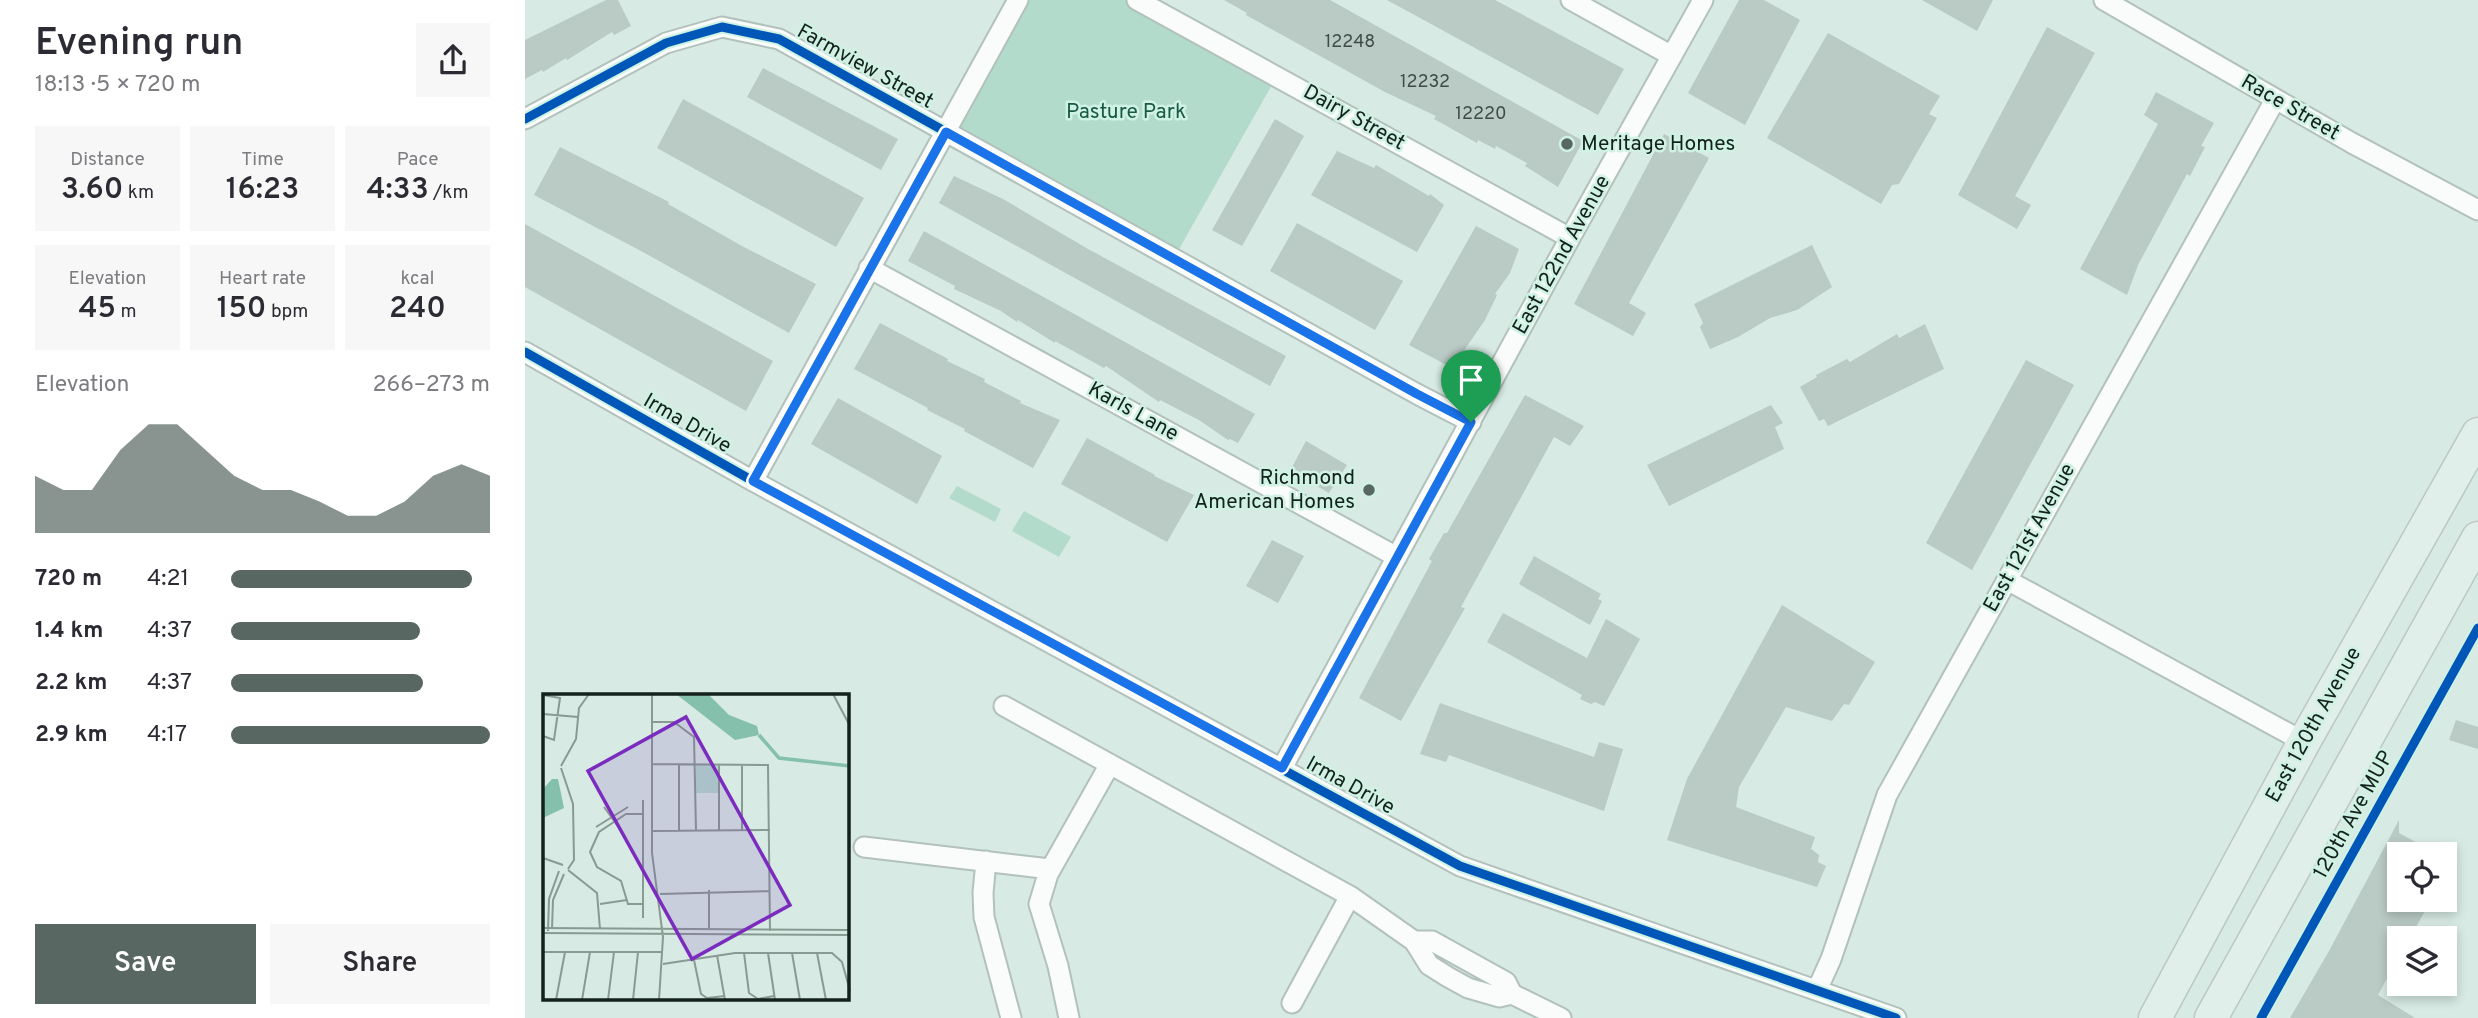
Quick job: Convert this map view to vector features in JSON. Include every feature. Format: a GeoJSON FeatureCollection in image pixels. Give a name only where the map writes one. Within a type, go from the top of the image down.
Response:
{"type":"FeatureCollection","features":[{"type":"Feature","properties":{"kind":"main road","name":"East 120th Avenue"},"geometry":{"type":"LineString","coordinates":[[2155,1018],[2304,742],[2478,434]]}},
{"type":"Feature","properties":{"kind":"main road"},"geometry":{"type":"LineString","coordinates":[[2211,1018],[2478,538]]}},
{"type":"Feature","properties":{"kind":"street"},"geometry":{"type":"LineString","coordinates":[[753,481],[1018,0]]}},
{"type":"Feature","properties":{"kind":"street","name":"Dairy Street"},"geometry":{"type":"LineString","coordinates":[[1137,0],[1570,238]]}},
{"type":"Feature","properties":{"kind":"street"},"geometry":{"type":"LineString","coordinates":[[1571,0],[1672,56]]}},
{"type":"Feature","properties":{"kind":"street","name":"East 122nd Avenue"},"geometry":{"type":"LineString","coordinates":[[1282,768],[1570,238],[1703,0]]}},
{"type":"Feature","properties":{"kind":"street","name":"Race Street"},"geometry":{"type":"LineString","coordinates":[[2104,0],[2275,100],[2478,211]]}},
{"type":"Feature","properties":{"kind":"street","name":"Farmview Street"},"geometry":{"type":"LineString","coordinates":[[525,119],[666,43],[722,27],[779,39],[1471,422]]}},
{"type":"Feature","properties":{"kind":"street","name":"East 121st Avenue"},"geometry":{"type":"LineString","coordinates":[[1817,990],[1831,959],[1887,795],[2275,100]]}},
{"type":"Feature","properties":{"kind":"street","name":"Karls Lane"},"geometry":{"type":"LineString","coordinates":[[869,268],[1397,557]]}},
{"type":"Feature","properties":{"kind":"street","name":"Irma Drive"},"geometry":{"type":"LineString","coordinates":[[525,352],[753,481],[1460,866],[1896,1018]]}},
{"type":"Feature","properties":{"kind":"street"},"geometry":{"type":"LineString","coordinates":[[2007,580],[2304,742]]}},
{"type":"Feature","properties":{"kind":"street"},"geometry":{"type":"LineString","coordinates":[[1004,706],[1350,896],[1414,941],[1429,965],[1458,983],[1499,997],[1512,994],[1561,1018]]}},
{"type":"Feature","properties":{"kind":"street"},"geometry":{"type":"LineString","coordinates":[[1069,1018],[1058,966],[1039,904],[1051,869],[1110,764]]}},
{"type":"Feature","properties":{"kind":"street"},"geometry":{"type":"LineString","coordinates":[[864,847],[1051,869]]}},
{"type":"Feature","properties":{"kind":"street"},"geometry":{"type":"LineString","coordinates":[[986,861],[984,917],[1010,1018]]}},
{"type":"Feature","properties":{"kind":"street"},"geometry":{"type":"LineString","coordinates":[[1292,1003],[1350,896]]}},
{"type":"Feature","properties":{"kind":"green space","name":"Pasture Park"},"geometry":{"type":"Polygon","coordinates":[[[1018,0],[1137,0],[1277,76],[1174,258],[946,132],[1018,0]]]}},
{"type":"Feature","properties":{"kind":"green space"},"geometry":{"type":"Polygon","coordinates":[[[957,486],[1001,509],[995,522],[949,498],[957,486]]]}},
{"type":"Feature","properties":{"kind":"green space"},"geometry":{"type":"Polygon","coordinates":[[[1024,511],[1071,537],[1059,557],[1012,531],[1024,511]]]}},
{"type":"Feature","properties":{"kind":"building"},"geometry":{"type":"Polygon","coordinates":[[[606,0],[618,0],[631,26],[614,35],[612,32],[567,60],[566,58],[525,79],[525,40],[606,0]]]}},
{"type":"Feature","properties":{"kind":"building"},"geometry":{"type":"Polygon","coordinates":[[[1224,0],[1330,0],[1583,141],[1558,187],[1525,166],[1527,163],[1496,146],[1495,149],[1478,140],[1477,143],[1434,119],[1436,116],[1385,92],[1246,15],[1247,13],[1224,0]]]}},
{"type":"Feature","properties":{"kind":"building"},"geometry":{"type":"Polygon","coordinates":[[[1387,0],[1495,0],[1624,69],[1598,115],[1387,0]]]}},
{"type":"Feature","properties":{"kind":"building"},"geometry":{"type":"Polygon","coordinates":[[[1739,0],[1764,0],[1800,20],[1745,125],[1688,93],[1739,0]]]}},
{"type":"Feature","properties":{"kind":"building"},"geometry":{"type":"Polygon","coordinates":[[[1922,0],[1993,0],[1977,31],[1922,0]]]}},
{"type":"Feature","properties":{"kind":"building"},"geometry":{"type":"Polygon","coordinates":[[[2047,27],[2095,53],[2015,196],[2031,205],[2017,229],[1958,195],[2047,27]]]}},
{"type":"Feature","properties":{"kind":"building"},"geometry":{"type":"Polygon","coordinates":[[[1828,33],[1940,96],[1929,114],[1937,118],[1899,184],[1892,185],[1881,204],[1767,138],[1828,33]]]}},
{"type":"Feature","properties":{"kind":"building"},"geometry":{"type":"Polygon","coordinates":[[[763,68],[898,139],[881,170],[747,97],[763,68]]]}},
{"type":"Feature","properties":{"kind":"building"},"geometry":{"type":"Polygon","coordinates":[[[2156,92],[2214,123],[2201,146],[2205,147],[2190,176],[2187,174],[2138,265],[2127,295],[2080,269],[2158,124],[2144,115],[2156,92]]]}},
{"type":"Feature","properties":{"kind":"building"},"geometry":{"type":"Polygon","coordinates":[[[683,99],[864,198],[836,247],[657,148],[683,99]]]}},
{"type":"Feature","properties":{"kind":"building"},"geometry":{"type":"Polygon","coordinates":[[[1275,119],[1304,136],[1242,246],[1212,230],[1275,119]]]}},
{"type":"Feature","properties":{"kind":"building"},"geometry":{"type":"Polygon","coordinates":[[[1664,134],[1709,158],[1629,303],[1646,313],[1633,336],[1574,304],[1664,134]]]}},
{"type":"Feature","properties":{"kind":"building"},"geometry":{"type":"Polygon","coordinates":[[[560,147],[669,202],[668,204],[742,246],[816,284],[789,333],[534,195],[560,147]]]}},
{"type":"Feature","properties":{"kind":"building"},"geometry":{"type":"Polygon","coordinates":[[[1337,151],[1374,168],[1376,165],[1429,196],[1430,194],[1444,205],[1417,252],[1311,195],[1337,151]]]}},
{"type":"Feature","properties":{"kind":"building"},"geometry":{"type":"Polygon","coordinates":[[[954,176],[1003,199],[1088,249],[1286,356],[1270,386],[939,203],[954,176]]]}},
{"type":"Feature","properties":{"kind":"building"},"geometry":{"type":"Polygon","coordinates":[[[1297,223],[1403,281],[1375,330],[1270,271],[1297,223]]]}},
{"type":"Feature","properties":{"kind":"building"},"geometry":{"type":"Polygon","coordinates":[[[525,224],[773,361],[746,411],[525,287],[525,224]]]}},
{"type":"Feature","properties":{"kind":"building"},"geometry":{"type":"Polygon","coordinates":[[[1476,226],[1519,249],[1510,273],[1495,294],[1497,295],[1485,320],[1452,368],[1409,345],[1476,226]]]}},
{"type":"Feature","properties":{"kind":"building"},"geometry":{"type":"Polygon","coordinates":[[[924,231],[1255,414],[1238,443],[1228,440],[1199,420],[1160,400],[1159,402],[1106,366],[1104,368],[1055,343],[908,261],[924,231]]]}},
{"type":"Feature","properties":{"kind":"building"},"geometry":{"type":"Polygon","coordinates":[[[1812,245],[1832,287],[1797,310],[1770,318],[1738,337],[1710,349],[1700,327],[1703,323],[1694,304],[1812,245]]]}},
{"type":"Feature","properties":{"kind":"building"},"geometry":{"type":"Polygon","coordinates":[[[880,323],[985,379],[984,382],[1021,401],[1020,403],[1060,420],[1033,468],[854,369],[880,323]]]}},
{"type":"Feature","properties":{"kind":"building"},"geometry":{"type":"Polygon","coordinates":[[[1925,324],[1944,369],[1828,426],[1824,419],[1819,421],[1800,387],[1817,377],[1816,375],[1847,359],[1850,362],[1897,334],[1899,338],[1925,324]]]}},
{"type":"Feature","properties":{"kind":"building"},"geometry":{"type":"Polygon","coordinates":[[[2026,360],[2074,385],[1972,570],[1926,543],[2026,360]]]}},
{"type":"Feature","properties":{"kind":"building"},"geometry":{"type":"Polygon","coordinates":[[[1525,395],[1584,426],[1570,446],[1554,437],[1461,607],[1465,608],[1401,721],[1359,698],[1432,561],[1429,559],[1444,533],[1447,533],[1525,395]]]}},
{"type":"Feature","properties":{"kind":"building"},"geometry":{"type":"Polygon","coordinates":[[[838,398],[942,456],[917,504],[811,444],[838,398]]]}},
{"type":"Feature","properties":{"kind":"building"},"geometry":{"type":"Polygon","coordinates":[[[1771,405],[1783,423],[1775,427],[1784,449],[1669,506],[1647,465],[1771,405]]]}},
{"type":"Feature","properties":{"kind":"building"},"geometry":{"type":"Polygon","coordinates":[[[1087,438],[1194,495],[1167,542],[1061,484],[1087,438]]]}},
{"type":"Feature","properties":{"kind":"building"},"geometry":{"type":"Polygon","coordinates":[[[1306,441],[1347,465],[1329,493],[1290,471],[1306,441]]]}},
{"type":"Feature","properties":{"kind":"building"},"geometry":{"type":"Polygon","coordinates":[[[1272,540],[1304,556],[1278,603],[1246,586],[1272,540]]]}},
{"type":"Feature","properties":{"kind":"building"},"geometry":{"type":"Polygon","coordinates":[[[1534,556],[1601,594],[1598,599],[1602,601],[1590,625],[1519,584],[1534,556]]]}},
{"type":"Feature","properties":{"kind":"building"},"geometry":{"type":"Polygon","coordinates":[[[1782,605],[1875,662],[1849,705],[1844,704],[1832,721],[1786,707],[1739,787],[1736,807],[1815,837],[1811,849],[1819,855],[1818,862],[1826,866],[1817,887],[1667,840],[1687,779],[1782,605]]]}},
{"type":"Feature","properties":{"kind":"building"},"geometry":{"type":"Polygon","coordinates":[[[1503,613],[1587,658],[1606,619],[1640,639],[1604,706],[1595,702],[1591,704],[1580,699],[1582,695],[1487,642],[1503,613]]]}},
{"type":"Feature","properties":{"kind":"building"},"geometry":{"type":"Polygon","coordinates":[[[1440,703],[1594,757],[1599,742],[1623,749],[1604,811],[1449,755],[1446,762],[1420,754],[1440,703]]]}},
{"type":"Feature","properties":{"kind":"building"},"geometry":{"type":"Polygon","coordinates":[[[2456,720],[2478,727],[2478,749],[2449,740],[2456,720]]]}},
{"type":"Feature","properties":{"kind":"building"},"geometry":{"type":"Polygon","coordinates":[[[2399,820],[2399,833],[2416,842],[2387,842],[2399,820]]]}},
{"type":"Feature","properties":{"kind":"building"},"geometry":{"type":"Polygon","coordinates":[[[2387,842],[2387,912],[2424,912],[2417,926],[2387,926],[2387,978],[2378,995],[2415,1018],[2290,1018],[2387,842]]]}},
{"type":"Feature","properties":{"kind":"cycle path"},"geometry":{"type":"LineString","coordinates":[[525,119],[666,43],[722,27],[779,39],[1471,422]]}},
{"type":"Feature","properties":{"kind":"cycle path"},"geometry":{"type":"LineString","coordinates":[[525,352],[753,481],[1460,866],[1896,1018]]}},
{"type":"Feature","properties":{"kind":"cycle path","name":"120th Ave MUP"},"geometry":{"type":"LineString","coordinates":[[2261,1018],[2478,628]]}},
{"type":"Feature","properties":{"kind":"place","name":"Meritage Homes"},"geometry":{"type":"Point","coordinates":[1567,144]}},
{"type":"Feature","properties":{"kind":"place","name":"Richmond American Homes"},"geometry":{"type":"Point","coordinates":[1369,490]}},
{"type":"Feature","properties":{"kind":"route"},"geometry":{"type":"LineString","coordinates":[[946,132],[1471,422],[1282,768],[753,481],[946,132]]}}]}
